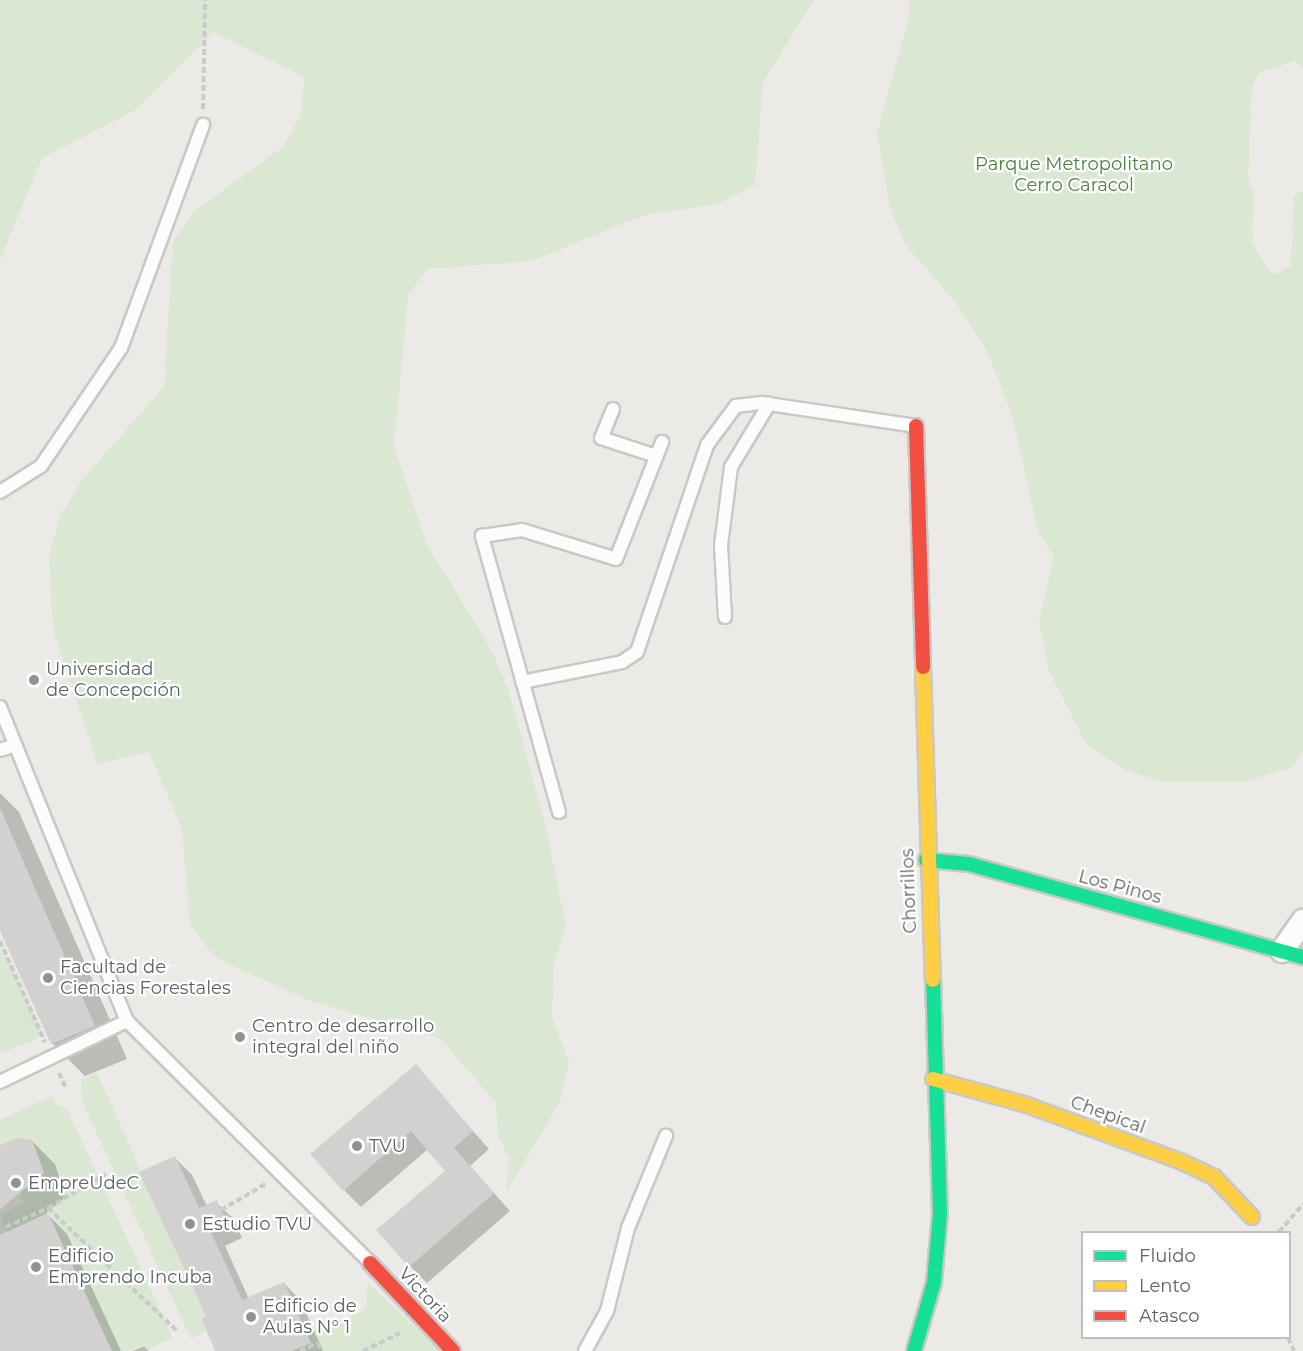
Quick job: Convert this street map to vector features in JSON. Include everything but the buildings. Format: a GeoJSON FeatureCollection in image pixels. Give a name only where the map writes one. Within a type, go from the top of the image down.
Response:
{"type":"FeatureCollection","features":[{"type":"Feature","properties":{"kind":"street","name":"Chorrillos"},"geometry":{"type":"LineString","coordinates":[[914,1351],[938,1252],[916,426]]}},
{"type":"Feature","properties":{"kind":"street","name":"Los Pinos"},"geometry":{"type":"LineString","coordinates":[[926,860],[969,864],[1293,954]]}},
{"type":"Feature","properties":{"kind":"street"},"geometry":{"type":"LineString","coordinates":[[1293,954],[1303,921]]}},
{"type":"Feature","properties":{"kind":"street","name":"Chepical"},"geometry":{"type":"LineString","coordinates":[[933,1078],[1024,1104],[1180,1161],[1214,1177],[1252,1217]]}},
{"type":"Feature","properties":{"kind":"street","name":"Victoria"},"geometry":{"type":"LineString","coordinates":[[370,1263],[453,1351]]}},
{"type":"Feature","properties":{"kind":"lane"},"geometry":{"type":"LineString","coordinates":[[0,492],[41,466],[121,348],[203,125]]}},
{"type":"Feature","properties":{"kind":"lane"},"geometry":{"type":"LineString","coordinates":[[522,682],[622,662],[637,652],[707,445],[736,406],[769,404],[883,417],[916,426]]}},
{"type":"Feature","properties":{"kind":"lane"},"geometry":{"type":"LineString","coordinates":[[724,616],[721,545],[731,467],[769,404]]}},
{"type":"Feature","properties":{"kind":"lane"},"geometry":{"type":"LineString","coordinates":[[613,409],[601,438],[656,456]]}},
{"type":"Feature","properties":{"kind":"lane"},"geometry":{"type":"LineString","coordinates":[[559,812],[482,536],[522,530],[616,559],[662,442]]}},
{"type":"Feature","properties":{"kind":"lane"},"geometry":{"type":"LineString","coordinates":[[0,707],[127,1021],[370,1263]]}},
{"type":"Feature","properties":{"kind":"lane"},"geometry":{"type":"LineString","coordinates":[[0,750],[15,745]]}},
{"type":"Feature","properties":{"kind":"lane"},"geometry":{"type":"LineString","coordinates":[[0,1082],[127,1021]]}},
{"type":"Feature","properties":{"kind":"lane"},"geometry":{"type":"LineString","coordinates":[[585,1351],[607,1311],[628,1228],[666,1136]]}},
{"type":"Feature","properties":{"kind":"path"},"geometry":{"type":"LineString","coordinates":[[203,125],[205,0]]}},
{"type":"Feature","properties":{"kind":"path"},"geometry":{"type":"LineString","coordinates":[[0,941],[66,1089]]}},
{"type":"Feature","properties":{"kind":"path"},"geometry":{"type":"LineString","coordinates":[[6,1227],[48,1208],[106,1174]]}},
{"type":"Feature","properties":{"kind":"path"},"geometry":{"type":"LineString","coordinates":[[221,1210],[268,1183]]}},
{"type":"Feature","properties":{"kind":"path"},"geometry":{"type":"LineString","coordinates":[[1281,1231],[1303,1204]]}},
{"type":"Feature","properties":{"kind":"path"},"geometry":{"type":"LineString","coordinates":[[48,1208],[177,1331]]}},
{"type":"Feature","properties":{"kind":"path"},"geometry":{"type":"LineString","coordinates":[[363,1351],[412,1330]]}},
{"type":"Feature","properties":{"kind":"path"},"geometry":{"type":"LineString","coordinates":[[300,1351],[318,1343],[321,1351]]}},
{"type":"Feature","properties":{"kind":"green space"},"geometry":{"type":"Polygon","coordinates":[[[0,0],[814,0],[763,82],[755,185],[718,204],[644,215],[532,261],[427,269],[408,295],[394,447],[426,543],[492,651],[508,689],[546,827],[566,928],[554,963],[552,1017],[569,1063],[559,1104],[506,1192],[509,1159],[498,1135],[496,1103],[441,1039],[305,999],[215,957],[190,925],[182,829],[149,752],[98,764],[53,629],[49,556],[60,516],[82,480],[164,387],[173,241],[193,212],[283,147],[300,116],[305,77],[213,32],[134,111],[42,158],[0,260],[0,0]]]}},
{"type":"Feature","properties":{"kind":"green space","name":"Parque Metropolitano Cerro Caracol"},"geometry":{"type":"Polygon","coordinates":[[[909,0],[1303,0],[1303,69],[1296,61],[1258,73],[1252,88],[1248,178],[1254,194],[1252,243],[1273,275],[1291,266],[1294,196],[1303,190],[1303,752],[1291,768],[1242,782],[1165,782],[1125,770],[1086,744],[1049,671],[1039,622],[1054,557],[1038,531],[1013,418],[986,349],[957,304],[905,244],[889,204],[877,133],[909,17],[909,0]]]}},
{"type":"Feature","properties":{"kind":"green space"},"geometry":{"type":"Polygon","coordinates":[[[3,947],[43,1036],[0,1054],[0,949],[3,947]]]}},
{"type":"Feature","properties":{"kind":"green space"},"geometry":{"type":"Polygon","coordinates":[[[97,1073],[206,1316],[201,1319],[206,1331],[191,1339],[82,1101],[81,1080],[97,1073]]]}},
{"type":"Feature","properties":{"kind":"green space"},"geometry":{"type":"Polygon","coordinates":[[[53,1095],[57,1105],[67,1109],[173,1338],[147,1350],[144,1344],[128,1351],[72,1351],[48,1213],[8,1232],[0,1215],[24,1203],[21,1192],[44,1173],[32,1140],[0,1145],[0,1120],[53,1095]]]}},
{"type":"Feature","properties":{"kind":"green space"},"geometry":{"type":"Polygon","coordinates":[[[368,1283],[441,1351],[292,1351],[311,1343],[308,1336],[366,1309],[368,1283]]]}},
{"type":"Feature","properties":{"kind":"traffic: fast"},"geometry":{"type":"LineString","coordinates":[[926,860],[969,864],[1303,957]]}},
{"type":"Feature","properties":{"kind":"traffic: fast"},"geometry":{"type":"LineString","coordinates":[[914,1351],[934,1282],[940,1213],[933,980]]}},
{"type":"Feature","properties":{"kind":"traffic: slow"},"geometry":{"type":"LineString","coordinates":[[923,667],[933,980]]}},
{"type":"Feature","properties":{"kind":"traffic: slow"},"geometry":{"type":"LineString","coordinates":[[933,1079],[1024,1104],[1180,1161],[1214,1177],[1252,1217]]}},
{"type":"Feature","properties":{"kind":"traffic: jam"},"geometry":{"type":"LineString","coordinates":[[916,426],[923,667]]}},
{"type":"Feature","properties":{"kind":"traffic: jam"},"geometry":{"type":"LineString","coordinates":[[370,1263],[453,1351]]}},
{"type":"Feature","properties":{"kind":"place","name":"Universidad de Concepción"},"geometry":{"type":"Point","coordinates":[34,680]}},
{"type":"Feature","properties":{"kind":"place","name":"Facultad de Ciencias Forestales"},"geometry":{"type":"Point","coordinates":[48,978]}},
{"type":"Feature","properties":{"kind":"place","name":"Centro de desarrollo integral del niño"},"geometry":{"type":"Point","coordinates":[240,1037]}},
{"type":"Feature","properties":{"kind":"place","name":"TVU"},"geometry":{"type":"Point","coordinates":[357,1146]}},
{"type":"Feature","properties":{"kind":"place","name":"EmpreUdeC"},"geometry":{"type":"Point","coordinates":[16,1183]}},
{"type":"Feature","properties":{"kind":"place","name":"Estudio TVU"},"geometry":{"type":"Point","coordinates":[190,1224]}},
{"type":"Feature","properties":{"kind":"place","name":"Edificio Emprendo Incuba"},"geometry":{"type":"Point","coordinates":[36,1267]}},
{"type":"Feature","properties":{"kind":"place","name":"Edificio de Aulas N° 1"},"geometry":{"type":"Point","coordinates":[251,1317]}}]}
